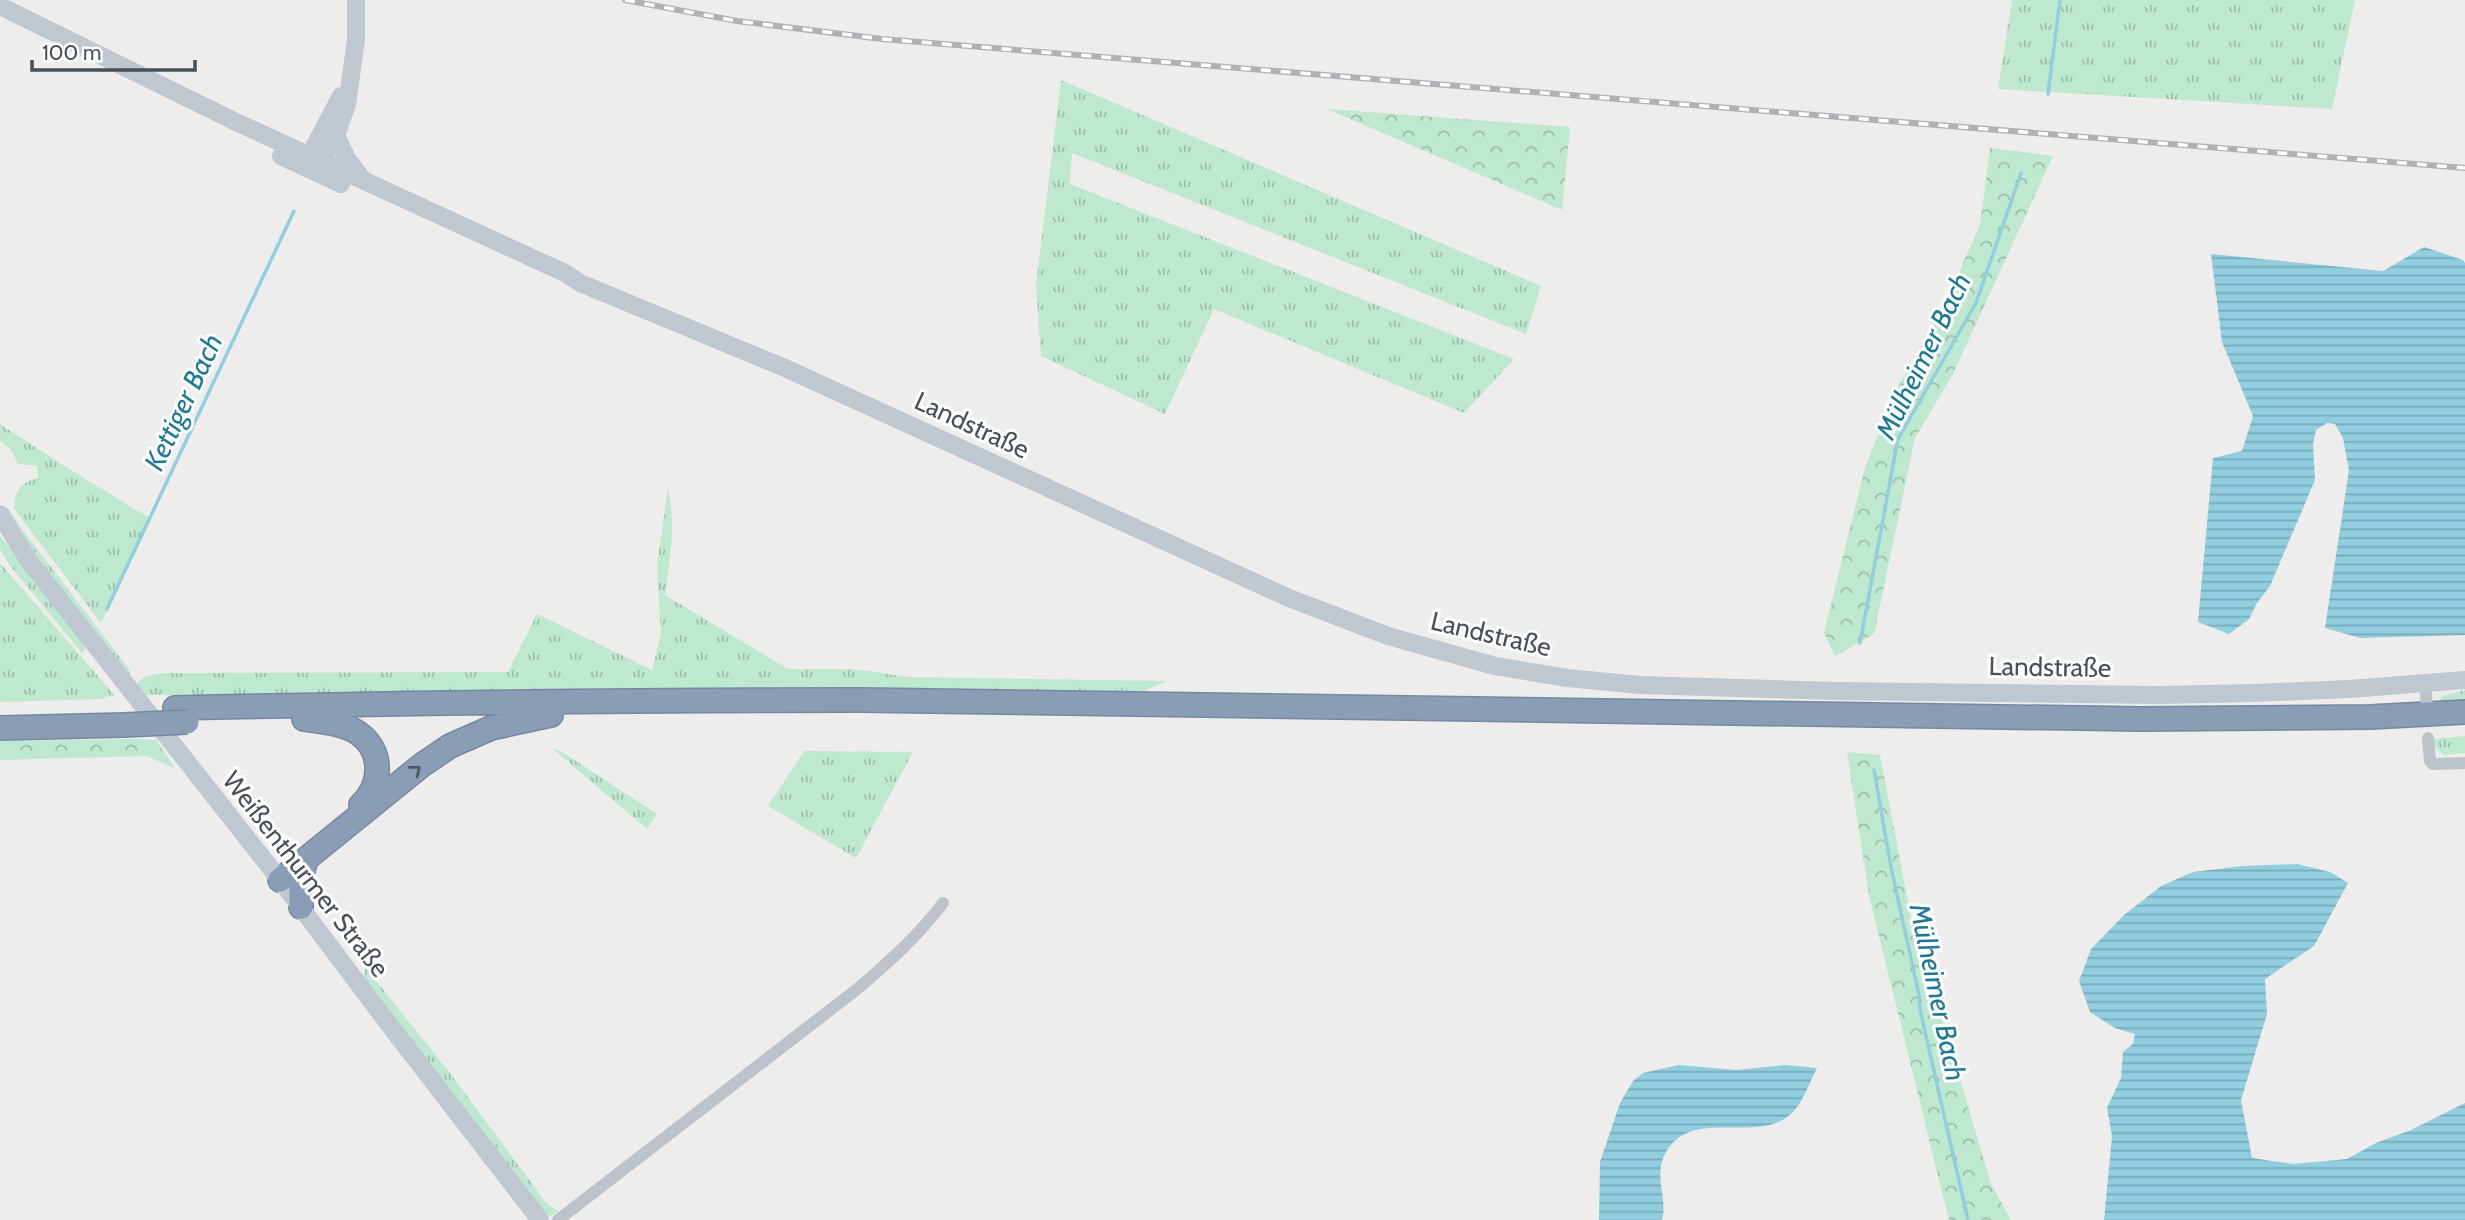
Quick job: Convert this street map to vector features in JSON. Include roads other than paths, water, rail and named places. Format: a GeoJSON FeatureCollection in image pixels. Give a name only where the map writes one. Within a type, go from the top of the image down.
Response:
{"type":"FeatureCollection","features":[{"type":"Feature","properties":{"kind":"highway"},"geometry":{"type":"LineString","coordinates":[[2,717],[119,717],[517,701],[752,700],[2142,719],[2370,717],[2465,712]]}},
{"type":"Feature","properties":{"kind":"highway"},"geometry":{"type":"LineString","coordinates":[[181,715],[304,719],[551,715],[885,715],[2142,734],[2371,732],[2465,727]]}},
{"type":"Feature","properties":{"kind":"highway"},"geometry":{"type":"LineString","coordinates":[[276,874],[306,859],[422,765],[450,746],[491,728],[551,715]]}},
{"type":"Feature","properties":{"kind":"highway"},"geometry":{"type":"LineString","coordinates":[[276,874],[369,798],[377,782],[375,756],[358,733],[342,726],[304,719]]}},
{"type":"Feature","properties":{"kind":"highway"},"geometry":{"type":"LineString","coordinates":[[301,907],[306,859]]}},
{"type":"Feature","properties":{"kind":"street"},"geometry":{"type":"LineString","coordinates":[[312,164],[337,137],[347,104],[356,40],[356,0]]}},
{"type":"Feature","properties":{"kind":"street"},"geometry":{"type":"LineString","coordinates":[[0,6],[312,164],[369,184],[565,273],[580,283]]}},
{"type":"Feature","properties":{"kind":"street"},"geometry":{"type":"LineString","coordinates":[[0,19],[495,252],[561,279],[580,283]]}},
{"type":"Feature","properties":{"kind":"street"},"geometry":{"type":"LineString","coordinates":[[312,164],[349,81]]}},
{"type":"Feature","properties":{"kind":"street"},"geometry":{"type":"LineString","coordinates":[[337,137],[347,159],[369,184]]}},
{"type":"Feature","properties":{"kind":"street","name":"Landstraße"},"geometry":{"type":"LineString","coordinates":[[580,283],[785,368],[1289,598],[1388,636],[1486,664],[1567,678],[1640,685],[1835,691],[2159,695],[2269,692],[2465,680]]}},
{"type":"Feature","properties":{"kind":"street","name":"Weißenthurmer Straße"},"geometry":{"type":"LineString","coordinates":[[0,514],[29,561]]}},
{"type":"Feature","properties":{"kind":"street","name":"Weißenthurmer Straße"},"geometry":{"type":"LineString","coordinates":[[0,531],[29,561],[276,874],[386,1022],[540,1220]]}},
{"type":"Feature","properties":{"kind":"street"},"geometry":{"type":"LineString","coordinates":[[2426,684],[2427,707]]}},
{"type":"Feature","properties":{"kind":"street"},"geometry":{"type":"LineString","coordinates":[[2428,738],[2433,764],[2465,764]]}},
{"type":"Feature","properties":{"kind":"street"},"geometry":{"type":"LineString","coordinates":[[558,1220],[856,990],[895,957],[943,903]]}},
{"type":"Feature","properties":{"kind":"water"},"geometry":{"type":"Polygon","coordinates":[[[2424,247],[2465,263],[2465,635],[2360,638],[2325,628],[2349,470],[2343,438],[2335,424],[2327,423],[2316,430],[2313,444],[2315,480],[2270,586],[2249,619],[2229,634],[2198,622],[2213,458],[2242,451],[2253,416],[2222,342],[2211,254],[2383,271],[2424,247]]]}},
{"type":"Feature","properties":{"kind":"water"},"geometry":{"type":"Polygon","coordinates":[[[2297,864],[2330,872],[2348,883],[2314,946],[2265,979],[2267,1014],[2241,1100],[2252,1158],[2293,1164],[2347,1159],[2465,1103],[2465,1220],[2104,1220],[2112,1136],[2107,1108],[2121,1078],[2123,1052],[2133,1044],[2135,1034],[2115,1028],[2090,1012],[2079,981],[2091,949],[2124,915],[2161,886],[2193,872],[2243,866],[2297,864]]]}},
{"type":"Feature","properties":{"kind":"water"},"geometry":{"type":"Polygon","coordinates":[[[1679,1065],[1736,1070],[1786,1065],[1817,1068],[1798,1107],[1780,1121],[1745,1128],[1707,1128],[1690,1132],[1675,1140],[1661,1164],[1662,1220],[1599,1220],[1600,1162],[1620,1103],[1633,1081],[1643,1073],[1679,1065]]]}},
{"type":"Feature","properties":{"kind":"waterway","name":"Mülheimer Bach"},"geometry":{"type":"LineString","coordinates":[[2048,94],[2060,0]]}},
{"type":"Feature","properties":{"kind":"waterway","name":"Mülheimer Bach"},"geometry":{"type":"LineString","coordinates":[[1860,643],[1898,439],[1976,303],[2021,173]]}},
{"type":"Feature","properties":{"kind":"waterway","name":"Kettiger Bach"},"geometry":{"type":"LineString","coordinates":[[107,609],[294,211]]}},
{"type":"Feature","properties":{"kind":"waterway","name":"Mülheimer Bach"},"geometry":{"type":"LineString","coordinates":[[1874,770],[1920,1010],[1968,1220]]}},
{"type":"Feature","properties":{"kind":"railway"},"geometry":{"type":"LineString","coordinates":[[625,0],[737,21],[882,39],[2465,168]]}}]}
